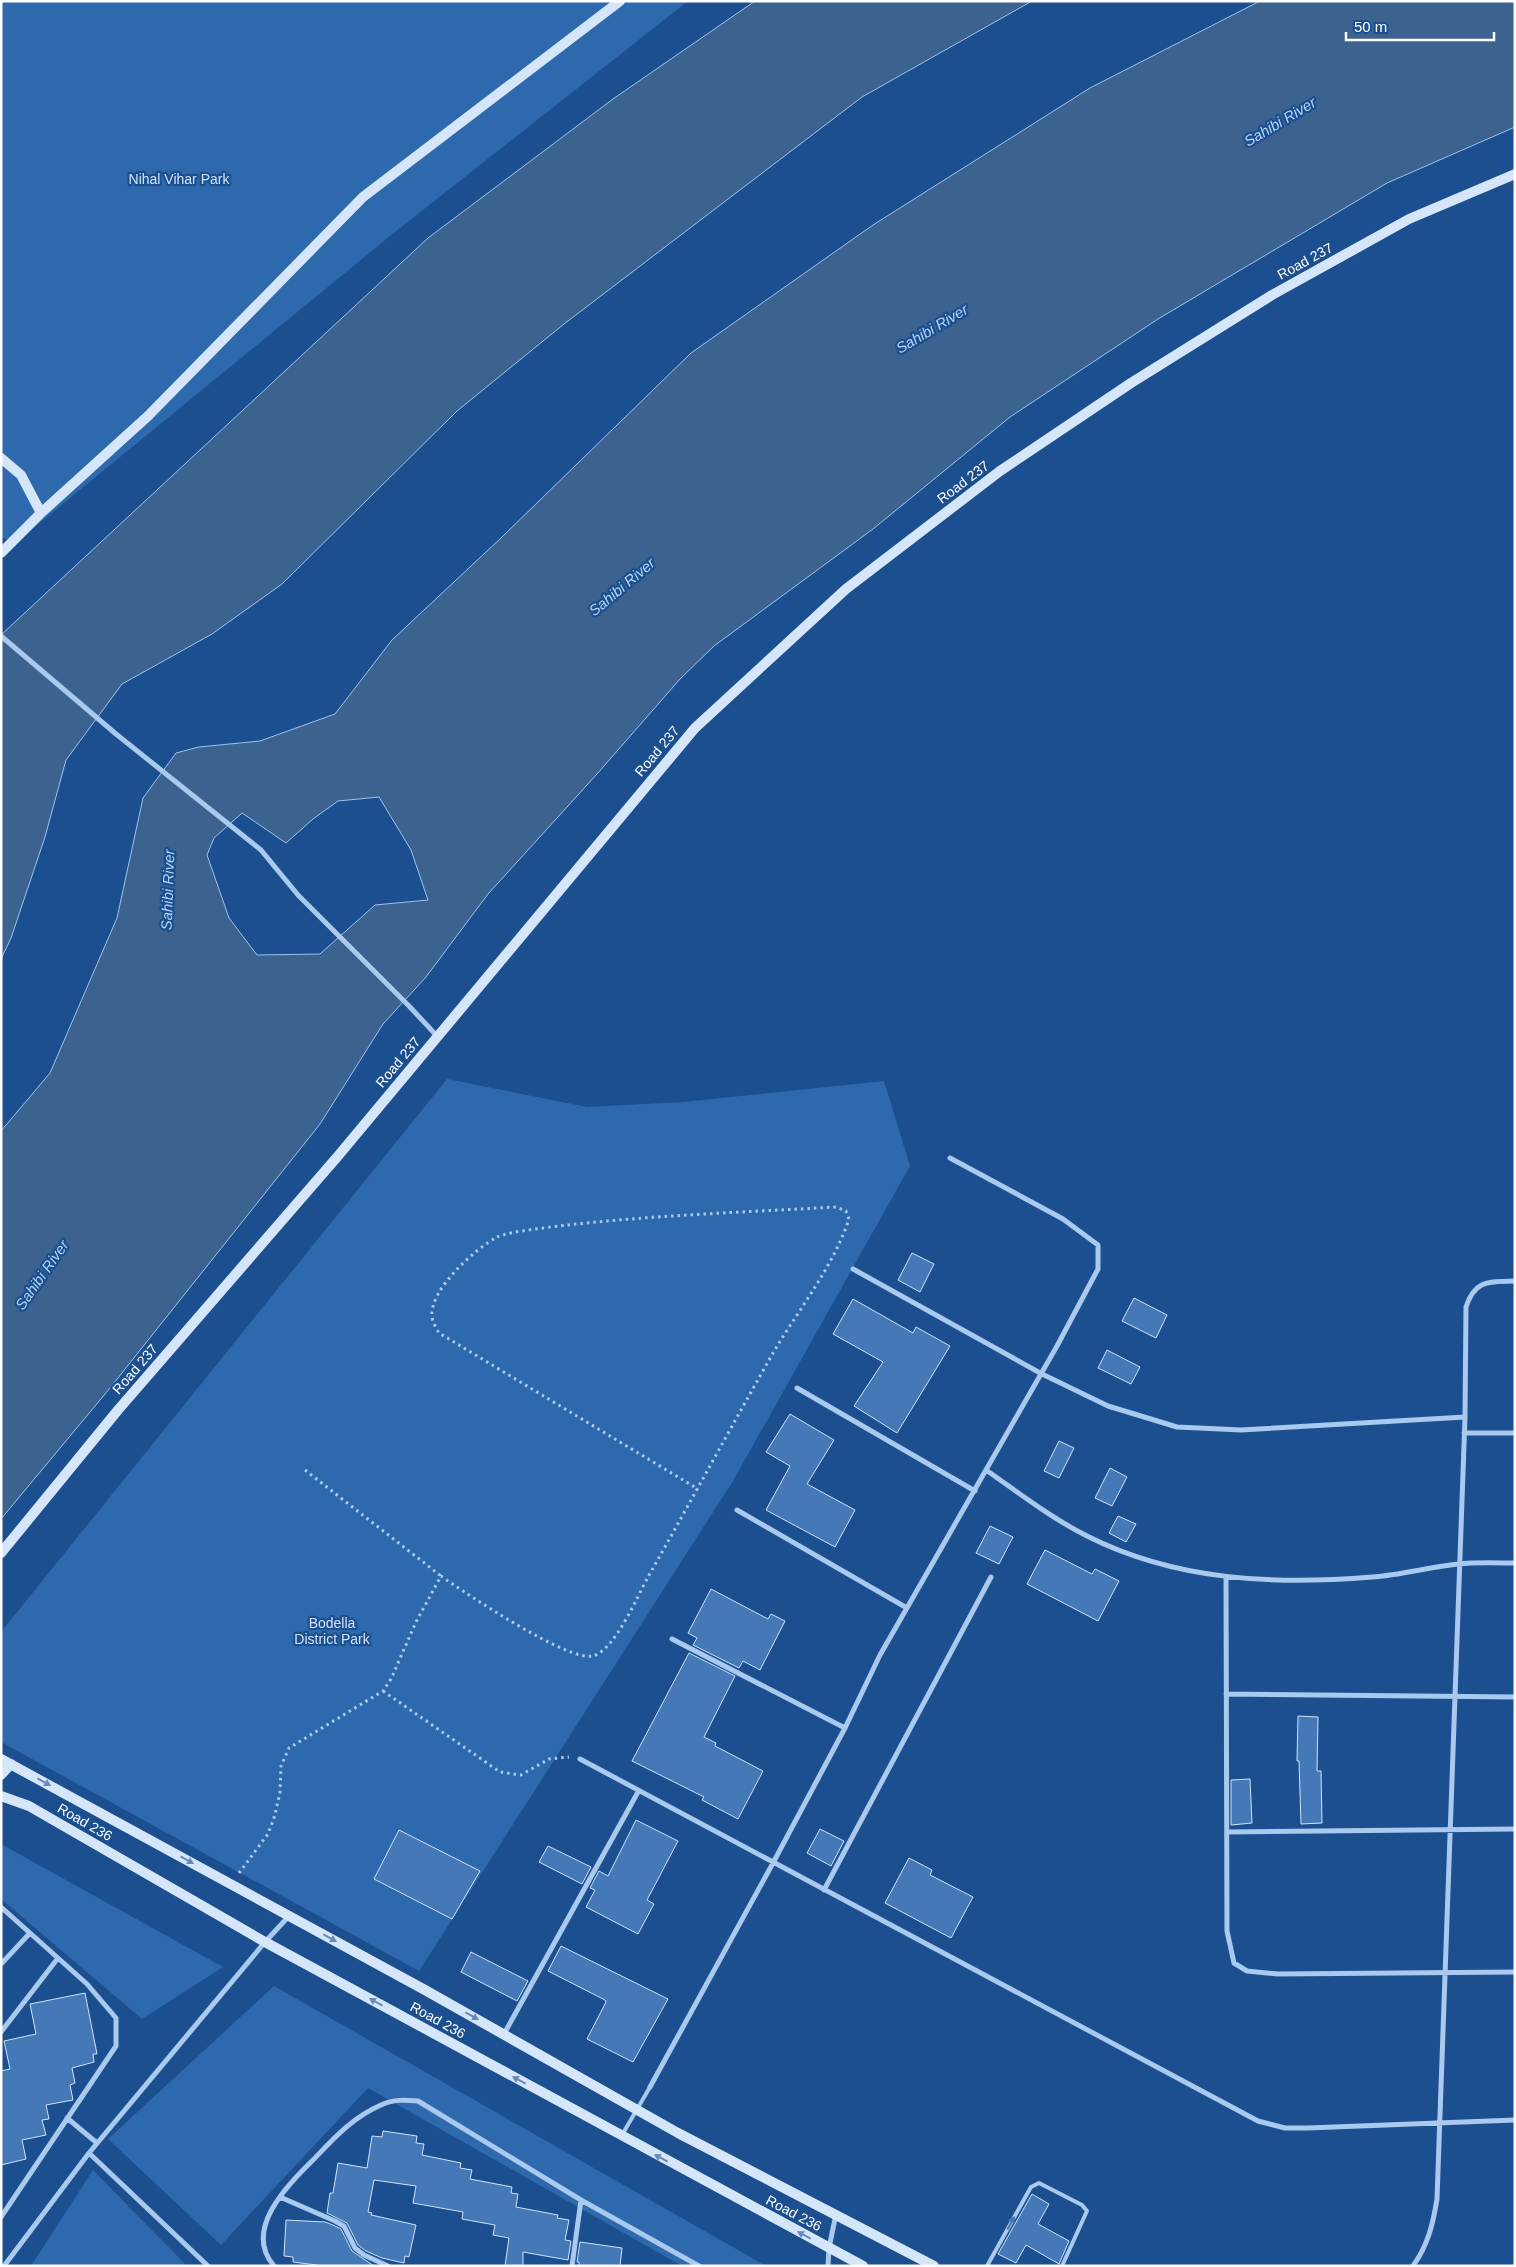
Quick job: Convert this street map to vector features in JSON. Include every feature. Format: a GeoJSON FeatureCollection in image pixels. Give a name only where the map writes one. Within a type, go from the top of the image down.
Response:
{"type":"FeatureCollection","features":[{"type":"Feature","properties":{"kind":"street"},"geometry":{"type":"LineString","coordinates":[[1,553],[148,416],[363,197],[620,1]]}},
{"type":"Feature","properties":{"kind":"street","name":"Road 237"},"geometry":{"type":"LineString","coordinates":[[1,1553],[118,1410],[338,1156],[695,728],[846,589],[1000,471],[1131,383],[1272,295],[1409,219],[1515,174]]}},
{"type":"Feature","properties":{"kind":"street"},"geometry":{"type":"LineString","coordinates":[[1,458],[21,476],[42,513]]}},
{"type":"Feature","properties":{"kind":"street"},"geometry":{"type":"LineString","coordinates":[[1,636],[157,767],[261,850],[298,895],[410,1006],[437,1036]]}},
{"type":"Feature","properties":{"kind":"street"},"geometry":{"type":"LineString","coordinates":[[650,2087],[773,1864],[906,1608],[1042,1374],[1098,1269],[1098,1245],[1062,1219],[950,1158]]}},
{"type":"Feature","properties":{"kind":"street"},"geometry":{"type":"LineString","coordinates":[[854,1268],[1042,1374],[1108,1406],[1177,1427],[1241,1430],[1465,1417]]}},
{"type":"Feature","properties":{"kind":"street"},"geometry":{"type":"LineString","coordinates":[[1413,2266],[1421,2255],[1433,2228],[1437,2199],[1465,1417],[1466,1307],[1471,1292],[1485,1282],[1515,1281]]}},
{"type":"Feature","properties":{"kind":"street"},"geometry":{"type":"LineString","coordinates":[[797,1388],[975,1491]]}},
{"type":"Feature","properties":{"kind":"street"},"geometry":{"type":"LineString","coordinates":[[1464,1433],[1515,1433]]}},
{"type":"Feature","properties":{"kind":"street"},"geometry":{"type":"LineString","coordinates":[[986,1470],[1046,1512],[1087,1536],[1127,1553],[1205,1575],[1226,1578],[1276,1580],[1337,1579],[1375,1577],[1460,1563],[1515,1564]]}},
{"type":"Feature","properties":{"kind":"street"},"geometry":{"type":"LineString","coordinates":[[737,1510],[906,1608]]}},
{"type":"Feature","properties":{"kind":"street"},"geometry":{"type":"LineString","coordinates":[[824,1890],[991,1577]]}},
{"type":"Feature","properties":{"kind":"street"},"geometry":{"type":"LineString","coordinates":[[1226,1578],[1227,1931],[1234,1963],[1246,1971],[1278,1974],[1445,1971],[1515,1972]]}},
{"type":"Feature","properties":{"kind":"street"},"geometry":{"type":"LineString","coordinates":[[672,1639],[845,1728]]}},
{"type":"Feature","properties":{"kind":"street"},"geometry":{"type":"LineString","coordinates":[[1226,1694],[1515,1697]]}},
{"type":"Feature","properties":{"kind":"street"},"geometry":{"type":"LineString","coordinates":[[1,1759],[504,2034],[678,2133],[934,2266]]}},
{"type":"Feature","properties":{"kind":"street"},"geometry":{"type":"LineString","coordinates":[[580,1759],[638,1792],[1258,2121],[1285,2128],[1300,2128],[1515,2120]]}},
{"type":"Feature","properties":{"kind":"street"},"geometry":{"type":"LineString","coordinates":[[1,1775],[11,1764]]}},
{"type":"Feature","properties":{"kind":"street"},"geometry":{"type":"LineString","coordinates":[[504,2034],[638,1792]]}},
{"type":"Feature","properties":{"kind":"street","name":"Road 236"},"geometry":{"type":"LineString","coordinates":[[1,1796],[29,1806],[265,1942],[863,2266]]}},
{"type":"Feature","properties":{"kind":"street"},"geometry":{"type":"LineString","coordinates":[[1227,1832],[1515,1830]]}},
{"type":"Feature","properties":{"kind":"street"},"geometry":{"type":"LineString","coordinates":[[1,1907],[86,1984],[116,2018],[116,2046],[1,2217]]}},
{"type":"Feature","properties":{"kind":"street"},"geometry":{"type":"LineString","coordinates":[[4,2266],[97,2143],[265,1942],[289,1916]]}},
{"type":"Feature","properties":{"kind":"street"},"geometry":{"type":"LineString","coordinates":[[1,1964],[30,1933]]}},
{"type":"Feature","properties":{"kind":"street"},"geometry":{"type":"LineString","coordinates":[[1,2032],[58,1958]]}},
{"type":"Feature","properties":{"kind":"street"},"geometry":{"type":"LineString","coordinates":[[274,2266],[264,2248],[265,2229],[272,2208],[280,2197],[348,2124],[382,2104],[402,2099],[418,2101],[581,2200],[699,2266]]}},
{"type":"Feature","properties":{"kind":"street"},"geometry":{"type":"LineString","coordinates":[[67,2118],[97,2143]]}},
{"type":"Feature","properties":{"kind":"street"},"geometry":{"type":"LineString","coordinates":[[90,2153],[208,2266]]}},
{"type":"Feature","properties":{"kind":"street"},"geometry":{"type":"LineString","coordinates":[[280,2197],[335,2220],[344,2226],[355,2248],[364,2255],[388,2266]]}},
{"type":"Feature","properties":{"kind":"street"},"geometry":{"type":"LineString","coordinates":[[572,2266],[581,2200]]}},
{"type":"Feature","properties":{"kind":"street"},"geometry":{"type":"LineString","coordinates":[[828,2266],[829,2248],[836,2214]]}},
{"type":"Feature","properties":{"kind":"lane"},"geometry":{"type":"LineString","coordinates":[[621,2136],[650,2087]]}},
{"type":"Feature","properties":{"kind":"lane"},"geometry":{"type":"LineString","coordinates":[[987,2266],[1031,2187],[1039,2183],[1082,2205],[1087,2211],[1062,2266]]}},
{"type":"Feature","properties":{"kind":"path"},"geometry":{"type":"LineString","coordinates":[[305,1470],[441,1576],[522,1627],[564,1649],[585,1656],[594,1656],[611,1644],[774,1353],[837,1248],[849,1219],[846,1211],[836,1206],[614,1220],[549,1228],[498,1237],[472,1255],[446,1282],[433,1303],[431,1317],[439,1333],[698,1488]]}},
{"type":"Feature","properties":{"kind":"path"},"geometry":{"type":"LineString","coordinates":[[249,1859],[268,1834],[275,1815],[280,1792],[281,1766],[289,1748],[383,1691],[391,1679],[416,1622],[441,1576]]}},
{"type":"Feature","properties":{"kind":"path"},"geometry":{"type":"LineString","coordinates":[[383,1691],[500,1772],[521,1775],[549,1759],[567,1757],[580,1759]]}},
{"type":"Feature","properties":{"kind":"green space","name":"Nihal Vihar Park"},"geometry":{"type":"Polygon","coordinates":[[[1,1],[688,1],[395,232],[15,543],[1,537],[1,1]]]}},
{"type":"Feature","properties":{"kind":"green space","name":"Bodella District Park"},"geometry":{"type":"Polygon","coordinates":[[[447,1079],[587,1107],[683,1102],[884,1081],[910,1166],[733,1481],[419,1971],[1,1742],[1,1632],[447,1079]]]}},
{"type":"Feature","properties":{"kind":"green space"},"geometry":{"type":"Polygon","coordinates":[[[1,1844],[223,1967],[142,2019],[1,1899],[1,1844]]]}},
{"type":"Feature","properties":{"kind":"green space"},"geometry":{"type":"Polygon","coordinates":[[[274,1986],[766,2266],[682,2266],[368,2088],[221,2245],[108,2139],[274,1986]]]}},
{"type":"Feature","properties":{"kind":"green space"},"geometry":{"type":"Polygon","coordinates":[[[93,2170],[187,2266],[31,2266],[93,2170]]]}},
{"type":"Feature","properties":{"kind":"water"},"geometry":{"type":"Polygon","coordinates":[[[755,1],[1032,1],[862,97],[564,324],[457,411],[282,584],[212,634],[122,684],[66,760],[45,837],[11,938],[1,959],[1,635],[428,238],[613,99],[755,1]]]}},
{"type":"Feature","properties":{"kind":"water","name":"Sahibi River"},"geometry":{"type":"Polygon","coordinates":[[[1260,1],[1515,1],[1515,127],[1387,183],[1158,319],[1010,417],[873,529],[714,646],[680,679],[488,894],[426,977],[383,1024],[320,1124],[110,1388],[1,1519],[1,1131],[50,1073],[117,918],[143,798],[176,753],[199,747],[260,741],[335,714],[392,640],[502,537],[691,353],[873,225],[1090,88],[1260,1]],[[379,797],[338,801],[313,819],[286,843],[242,813],[214,838],[207,855],[229,918],[257,955],[320,954],[375,905],[428,900],[411,850],[379,797]]]}},
{"type":"Feature","properties":{"kind":"building"},"geometry":{"type":"Polygon","coordinates":[[[912,1253],[934,1264],[920,1292],[898,1280],[912,1253]]]}},
{"type":"Feature","properties":{"kind":"building"},"geometry":{"type":"Polygon","coordinates":[[[1134,1298],[1167,1315],[1156,1338],[1122,1321],[1134,1298]]]}},
{"type":"Feature","properties":{"kind":"building"},"geometry":{"type":"Polygon","coordinates":[[[853,1299],[913,1333],[916,1327],[950,1346],[897,1433],[854,1406],[883,1362],[833,1334],[853,1299]]]}},
{"type":"Feature","properties":{"kind":"building"},"geometry":{"type":"Polygon","coordinates":[[[1107,1350],[1140,1367],[1131,1384],[1098,1368],[1107,1350]]]}},
{"type":"Feature","properties":{"kind":"building"},"geometry":{"type":"Polygon","coordinates":[[[790,1414],[834,1440],[807,1484],[855,1510],[835,1547],[766,1510],[790,1466],[766,1452],[790,1414]]]}},
{"type":"Feature","properties":{"kind":"building"},"geometry":{"type":"Polygon","coordinates":[[[1059,1441],[1074,1448],[1059,1478],[1044,1471],[1059,1441]]]}},
{"type":"Feature","properties":{"kind":"building"},"geometry":{"type":"Polygon","coordinates":[[[1110,1468],[1127,1477],[1112,1506],[1095,1498],[1110,1468]]]}},
{"type":"Feature","properties":{"kind":"building"},"geometry":{"type":"Polygon","coordinates":[[[1118,1516],[1136,1524],[1126,1542],[1109,1533],[1118,1516]]]}},
{"type":"Feature","properties":{"kind":"building"},"geometry":{"type":"Polygon","coordinates":[[[990,1526],[1013,1537],[999,1564],[976,1553],[990,1526]]]}},
{"type":"Feature","properties":{"kind":"building"},"geometry":{"type":"Polygon","coordinates":[[[1045,1550],[1092,1574],[1095,1569],[1119,1581],[1098,1621],[1027,1584],[1045,1550]]]}},
{"type":"Feature","properties":{"kind":"building"},"geometry":{"type":"Polygon","coordinates":[[[711,1589],[768,1619],[771,1614],[785,1621],[760,1670],[743,1661],[739,1668],[693,1645],[697,1638],[688,1633],[711,1589]]]}},
{"type":"Feature","properties":{"kind":"building"},"geometry":{"type":"Polygon","coordinates":[[[689,1653],[735,1676],[704,1737],[716,1743],[715,1746],[763,1771],[738,1819],[702,1800],[704,1797],[632,1761],[689,1653]]]}},
{"type":"Feature","properties":{"kind":"building"},"geometry":{"type":"Polygon","coordinates":[[[1298,1716],[1318,1717],[1317,1771],[1321,1771],[1322,1823],[1301,1824],[1299,1761],[1297,1761],[1298,1716]]]}},
{"type":"Feature","properties":{"kind":"building"},"geometry":{"type":"Polygon","coordinates":[[[1250,1779],[1252,1823],[1231,1825],[1231,1780],[1250,1779]]]}},
{"type":"Feature","properties":{"kind":"building"},"geometry":{"type":"Polygon","coordinates":[[[636,1820],[678,1841],[647,1900],[654,1904],[638,1934],[586,1907],[595,1890],[590,1888],[599,1871],[608,1876],[636,1820]]]}},
{"type":"Feature","properties":{"kind":"building"},"geometry":{"type":"Polygon","coordinates":[[[820,1829],[844,1841],[831,1866],[807,1853],[820,1829]]]}},
{"type":"Feature","properties":{"kind":"building"},"geometry":{"type":"Polygon","coordinates":[[[399,1830],[480,1871],[452,1919],[374,1879],[399,1830]]]}},
{"type":"Feature","properties":{"kind":"building"},"geometry":{"type":"Polygon","coordinates":[[[548,1846],[591,1867],[582,1884],[539,1862],[548,1846]]]}},
{"type":"Feature","properties":{"kind":"building"},"geometry":{"type":"Polygon","coordinates":[[[909,1858],[932,1870],[930,1875],[973,1897],[951,1938],[885,1903],[909,1858]]]}},
{"type":"Feature","properties":{"kind":"building"},"geometry":{"type":"Polygon","coordinates":[[[561,1946],[668,1999],[633,2062],[587,2039],[606,2002],[548,1971],[561,1946]]]}},
{"type":"Feature","properties":{"kind":"building"},"geometry":{"type":"Polygon","coordinates":[[[471,1952],[528,1981],[517,2001],[461,1972],[471,1952]]]}},
{"type":"Feature","properties":{"kind":"building"},"geometry":{"type":"Polygon","coordinates":[[[85,1993],[97,2054],[93,2054],[94,2062],[72,2068],[75,2083],[70,2085],[73,2100],[46,2105],[49,2119],[42,2120],[46,2135],[22,2140],[26,2159],[1,2165],[1,2071],[10,2069],[4,2041],[36,2034],[30,2004],[85,1993]]]}},
{"type":"Feature","properties":{"kind":"building"},"geometry":{"type":"Polygon","coordinates":[[[383,2131],[417,2136],[416,2143],[424,2144],[422,2155],[461,2163],[460,2168],[472,2170],[470,2179],[512,2187],[511,2193],[518,2194],[516,2207],[558,2215],[557,2218],[569,2220],[565,2240],[571,2241],[568,2260],[523,2252],[523,2266],[505,2266],[509,2238],[493,2235],[495,2225],[462,2219],[463,2212],[413,2203],[416,2186],[374,2180],[368,2212],[372,2213],[371,2215],[416,2225],[409,2257],[405,2256],[404,2263],[382,2258],[366,2251],[358,2245],[347,2223],[327,2213],[330,2193],[333,2193],[338,2163],[367,2168],[372,2136],[382,2137],[383,2131]]]}},
{"type":"Feature","properties":{"kind":"building"},"geometry":{"type":"Polygon","coordinates":[[[1032,2194],[1049,2204],[1038,2224],[1069,2241],[1059,2264],[1026,2245],[1016,2263],[998,2254],[1032,2194]]]}},
{"type":"Feature","properties":{"kind":"building"},"geometry":{"type":"Polygon","coordinates":[[[286,2220],[325,2222],[341,2229],[352,2251],[374,2266],[324,2266],[293,2262],[293,2257],[284,2256],[286,2220]]]}},
{"type":"Feature","properties":{"kind":"building"},"geometry":{"type":"Polygon","coordinates":[[[580,2242],[622,2248],[620,2266],[579,2266],[579,2262],[577,2262],[580,2242]]]}}]}
